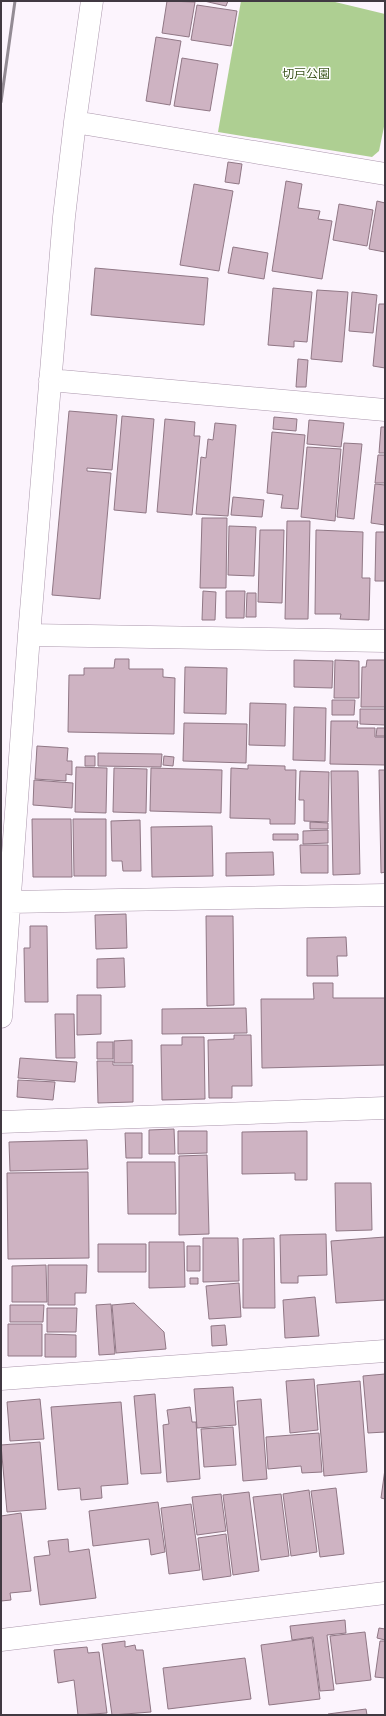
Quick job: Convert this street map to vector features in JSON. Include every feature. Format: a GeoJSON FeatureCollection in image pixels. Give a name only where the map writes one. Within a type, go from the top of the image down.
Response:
{"type":"FeatureCollection","features":[{"type":"Feature","properties":{"kind":"street"},"geometry":{"type":"LineString","coordinates":[[1,1017],[29,635],[64,217],[75,122],[92,1]]}},
{"type":"Feature","properties":{"kind":"street"},"geometry":{"type":"LineString","coordinates":[[75,122],[384,172]]}},
{"type":"Feature","properties":{"kind":"street"},"geometry":{"type":"LineString","coordinates":[[50,380],[385,410]]}},
{"type":"Feature","properties":{"kind":"street"},"geometry":{"type":"LineString","coordinates":[[29,635],[385,641]]}},
{"type":"Feature","properties":{"kind":"street"},"geometry":{"type":"LineString","coordinates":[[10,902],[385,895]]}},
{"type":"Feature","properties":{"kind":"street"},"geometry":{"type":"LineString","coordinates":[[1,1122],[385,1108]]}},
{"type":"Feature","properties":{"kind":"street"},"geometry":{"type":"LineString","coordinates":[[1,1379],[385,1351]]}},
{"type":"Feature","properties":{"kind":"street"},"geometry":{"type":"LineString","coordinates":[[1,1640],[385,1593]]}},
{"type":"Feature","properties":{"kind":"green space","name":"切戸公園"},"geometry":{"type":"Polygon","coordinates":[[[241,1],[331,1],[385,14],[385,122],[379,151],[372,157],[218,132],[241,1]]]}},
{"type":"Feature","properties":{"kind":"building"},"geometry":{"type":"Polygon","coordinates":[[[167,1],[195,2],[189,37],[162,33],[167,1]]]}},
{"type":"Feature","properties":{"kind":"building"},"geometry":{"type":"Polygon","coordinates":[[[204,1],[228,1],[226,6],[204,1]]]}},
{"type":"Feature","properties":{"kind":"building"},"geometry":{"type":"Polygon","coordinates":[[[197,5],[237,11],[231,46],[191,40],[197,5]]]}},
{"type":"Feature","properties":{"kind":"building"},"geometry":{"type":"Polygon","coordinates":[[[156,37],[181,41],[170,105],[146,101],[156,37]]]}},
{"type":"Feature","properties":{"kind":"building"},"geometry":{"type":"Polygon","coordinates":[[[182,58],[218,64],[210,111],[174,106],[182,58]]]}},
{"type":"Feature","properties":{"kind":"building"},"geometry":{"type":"Polygon","coordinates":[[[228,162],[242,164],[239,184],[225,182],[228,162]]]}},
{"type":"Feature","properties":{"kind":"building"},"geometry":{"type":"Polygon","coordinates":[[[286,181],[302,184],[298,208],[320,211],[318,219],[332,221],[322,279],[272,271],[286,181]]]}},
{"type":"Feature","properties":{"kind":"building"},"geometry":{"type":"Polygon","coordinates":[[[194,184],[233,191],[219,271],[180,265],[194,184]]]}},
{"type":"Feature","properties":{"kind":"building"},"geometry":{"type":"Polygon","coordinates":[[[377,201],[385,203],[385,252],[369,249],[377,201]]]}},
{"type":"Feature","properties":{"kind":"building"},"geometry":{"type":"Polygon","coordinates":[[[339,204],[373,210],[367,246],[333,240],[339,204]]]}},
{"type":"Feature","properties":{"kind":"building"},"geometry":{"type":"Polygon","coordinates":[[[233,247],[268,253],[264,279],[228,273],[233,247]]]}},
{"type":"Feature","properties":{"kind":"building"},"geometry":{"type":"Polygon","coordinates":[[[95,268],[208,278],[204,325],[91,315],[95,268]]]}},
{"type":"Feature","properties":{"kind":"building"},"geometry":{"type":"Polygon","coordinates":[[[273,288],[312,292],[307,342],[294,341],[294,347],[268,345],[273,288]]]}},
{"type":"Feature","properties":{"kind":"building"},"geometry":{"type":"Polygon","coordinates":[[[317,290],[348,292],[342,362],[311,359],[317,290]]]}},
{"type":"Feature","properties":{"kind":"building"},"geometry":{"type":"Polygon","coordinates":[[[352,292],[377,295],[373,333],[349,331],[352,292]]]}},
{"type":"Feature","properties":{"kind":"building"},"geometry":{"type":"Polygon","coordinates":[[[379,304],[385,304],[385,368],[373,366],[379,304]]]}},
{"type":"Feature","properties":{"kind":"building"},"geometry":{"type":"Polygon","coordinates":[[[298,359],[308,360],[306,387],[296,387],[298,359]]]}},
{"type":"Feature","properties":{"kind":"building"},"geometry":{"type":"Polygon","coordinates":[[[69,411],[117,415],[112,470],[87,468],[87,471],[111,473],[100,599],[52,595],[69,411]]]}},
{"type":"Feature","properties":{"kind":"building"},"geometry":{"type":"Polygon","coordinates":[[[122,416],[154,419],[146,513],[114,510],[122,416]]]}},
{"type":"Feature","properties":{"kind":"building"},"geometry":{"type":"Polygon","coordinates":[[[274,417],[297,419],[296,431],[273,429],[274,417]]]}},
{"type":"Feature","properties":{"kind":"building"},"geometry":{"type":"Polygon","coordinates":[[[165,419],[195,422],[194,436],[200,436],[192,515],[157,512],[165,419]]]}},
{"type":"Feature","properties":{"kind":"building"},"geometry":{"type":"Polygon","coordinates":[[[309,420],[344,423],[341,447],[307,444],[309,420]]]}},
{"type":"Feature","properties":{"kind":"building"},"geometry":{"type":"Polygon","coordinates":[[[215,423],[236,425],[228,516],[196,514],[201,457],[206,458],[208,439],[213,440],[215,423]]]}},
{"type":"Feature","properties":{"kind":"building"},"geometry":{"type":"Polygon","coordinates":[[[381,427],[385,427],[385,453],[379,453],[381,427]]]}},
{"type":"Feature","properties":{"kind":"building"},"geometry":{"type":"Polygon","coordinates":[[[272,432],[305,435],[298,509],[281,508],[283,495],[267,493],[272,432]]]}},
{"type":"Feature","properties":{"kind":"building"},"geometry":{"type":"Polygon","coordinates":[[[344,443],[362,444],[354,519],[337,517],[344,443]]]}},
{"type":"Feature","properties":{"kind":"building"},"geometry":{"type":"Polygon","coordinates":[[[307,447],[341,449],[335,521],[301,517],[307,447]]]}},
{"type":"Feature","properties":{"kind":"building"},"geometry":{"type":"Polygon","coordinates":[[[378,455],[385,455],[385,483],[375,483],[378,455]]]}},
{"type":"Feature","properties":{"kind":"building"},"geometry":{"type":"Polygon","coordinates":[[[375,484],[385,485],[385,525],[371,523],[375,484]]]}},
{"type":"Feature","properties":{"kind":"building"},"geometry":{"type":"Polygon","coordinates":[[[233,497],[264,500],[262,517],[231,515],[233,497]]]}},
{"type":"Feature","properties":{"kind":"building"},"geometry":{"type":"Polygon","coordinates":[[[202,518],[227,518],[226,588],[200,588],[202,518]]]}},
{"type":"Feature","properties":{"kind":"building"},"geometry":{"type":"Polygon","coordinates":[[[287,521],[310,521],[308,619],[285,619],[287,521]]]}},
{"type":"Feature","properties":{"kind":"building"},"geometry":{"type":"Polygon","coordinates":[[[229,526],[256,527],[254,576],[228,575],[229,526]]]}},
{"type":"Feature","properties":{"kind":"building"},"geometry":{"type":"Polygon","coordinates":[[[260,530],[284,530],[282,603],[258,602],[260,530]]]}},
{"type":"Feature","properties":{"kind":"building"},"geometry":{"type":"Polygon","coordinates":[[[316,530],[363,532],[362,578],[370,578],[369,620],[340,619],[341,614],[315,614],[316,530]]]}},
{"type":"Feature","properties":{"kind":"building"},"geometry":{"type":"Polygon","coordinates":[[[376,532],[385,532],[385,581],[375,581],[376,532]]]}},
{"type":"Feature","properties":{"kind":"building"},"geometry":{"type":"Polygon","coordinates":[[[203,591],[216,592],[215,620],[202,620],[203,591]]]}},
{"type":"Feature","properties":{"kind":"building"},"geometry":{"type":"Polygon","coordinates":[[[226,591],[245,591],[244,618],[226,618],[226,591]]]}},
{"type":"Feature","properties":{"kind":"building"},"geometry":{"type":"Polygon","coordinates":[[[247,593],[256,593],[256,617],[246,617],[247,593]]]}},
{"type":"Feature","properties":{"kind":"building"},"geometry":{"type":"Polygon","coordinates":[[[115,659],[129,659],[129,669],[163,669],[163,677],[175,678],[174,734],[68,732],[69,675],[84,675],[84,668],[114,668],[115,659]]]}},
{"type":"Feature","properties":{"kind":"building"},"geometry":{"type":"Polygon","coordinates":[[[294,660],[333,661],[332,688],[294,687],[294,660]]]}},
{"type":"Feature","properties":{"kind":"building"},"geometry":{"type":"Polygon","coordinates":[[[335,660],[359,661],[359,698],[334,698],[335,660]]]}},
{"type":"Feature","properties":{"kind":"building"},"geometry":{"type":"Polygon","coordinates":[[[367,660],[385,660],[385,707],[361,707],[362,667],[366,667],[367,660]]]}},
{"type":"Feature","properties":{"kind":"building"},"geometry":{"type":"Polygon","coordinates":[[[185,667],[227,668],[226,714],[184,713],[185,667]]]}},
{"type":"Feature","properties":{"kind":"building"},"geometry":{"type":"Polygon","coordinates":[[[332,700],[355,700],[354,715],[332,715],[332,700]]]}},
{"type":"Feature","properties":{"kind":"building"},"geometry":{"type":"Polygon","coordinates":[[[250,703],[286,704],[285,746],[249,745],[250,703]]]}},
{"type":"Feature","properties":{"kind":"building"},"geometry":{"type":"Polygon","coordinates":[[[294,707],[326,708],[325,761],[293,760],[294,707]]]}},
{"type":"Feature","properties":{"kind":"building"},"geometry":{"type":"Polygon","coordinates":[[[360,709],[385,709],[385,725],[360,724],[360,709]]]}},
{"type":"Feature","properties":{"kind":"building"},"geometry":{"type":"Polygon","coordinates":[[[331,721],[358,721],[357,728],[375,728],[375,737],[385,737],[385,765],[330,764],[331,721]]]}},
{"type":"Feature","properties":{"kind":"building"},"geometry":{"type":"Polygon","coordinates":[[[184,723],[247,724],[246,763],[183,761],[184,723]]]}},
{"type":"Feature","properties":{"kind":"building"},"geometry":{"type":"Polygon","coordinates":[[[377,728],[385,728],[385,736],[376,736],[377,728]]]}},
{"type":"Feature","properties":{"kind":"building"},"geometry":{"type":"Polygon","coordinates":[[[37,746],[68,748],[67,761],[72,761],[72,775],[66,774],[66,781],[35,779],[37,746]]]}},
{"type":"Feature","properties":{"kind":"building"},"geometry":{"type":"Polygon","coordinates":[[[98,753],[162,754],[161,767],[98,766],[98,753]]]}},
{"type":"Feature","properties":{"kind":"building"},"geometry":{"type":"Polygon","coordinates":[[[85,756],[95,756],[95,766],[85,766],[85,756]]]}},
{"type":"Feature","properties":{"kind":"building"},"geometry":{"type":"Polygon","coordinates":[[[164,756],[174,757],[173,766],[163,765],[164,756]]]}},
{"type":"Feature","properties":{"kind":"building"},"geometry":{"type":"Polygon","coordinates":[[[248,765],[285,766],[285,770],[296,770],[295,824],[270,824],[270,819],[230,818],[231,768],[248,769],[248,765]]]}},
{"type":"Feature","properties":{"kind":"building"},"geometry":{"type":"Polygon","coordinates":[[[76,767],[107,768],[106,813],[75,812],[76,767]]]}},
{"type":"Feature","properties":{"kind":"building"},"geometry":{"type":"Polygon","coordinates":[[[114,768],[147,769],[146,813],[113,812],[114,768]]]}},
{"type":"Feature","properties":{"kind":"building"},"geometry":{"type":"Polygon","coordinates":[[[151,768],[222,770],[221,813],[150,811],[151,768]]]}},
{"type":"Feature","properties":{"kind":"building"},"geometry":{"type":"Polygon","coordinates":[[[379,770],[385,770],[385,872],[381,873],[379,770]]]}},
{"type":"Feature","properties":{"kind":"building"},"geometry":{"type":"Polygon","coordinates":[[[300,771],[329,772],[328,822],[304,821],[304,800],[299,800],[300,771]]]}},
{"type":"Feature","properties":{"kind":"building"},"geometry":{"type":"Polygon","coordinates":[[[331,771],[358,771],[360,874],[333,875],[331,771]]]}},
{"type":"Feature","properties":{"kind":"building"},"geometry":{"type":"Polygon","coordinates":[[[34,780],[73,783],[72,808],[33,805],[34,780]]]}},
{"type":"Feature","properties":{"kind":"building"},"geometry":{"type":"Polygon","coordinates":[[[32,819],[71,819],[72,877],[33,877],[32,819]]]}},
{"type":"Feature","properties":{"kind":"building"},"geometry":{"type":"Polygon","coordinates":[[[73,819],[106,819],[106,876],[74,876],[73,819]]]}},
{"type":"Feature","properties":{"kind":"building"},"geometry":{"type":"Polygon","coordinates":[[[140,820],[141,871],[123,871],[122,861],[112,861],[111,821],[140,820]]]}},
{"type":"Feature","properties":{"kind":"building"},"geometry":{"type":"Polygon","coordinates":[[[310,822],[328,823],[328,829],[310,829],[310,822]]]}},
{"type":"Feature","properties":{"kind":"building"},"geometry":{"type":"Polygon","coordinates":[[[212,826],[213,876],[152,877],[151,827],[212,826]]]}},
{"type":"Feature","properties":{"kind":"building"},"geometry":{"type":"Polygon","coordinates":[[[328,830],[328,843],[303,844],[303,831],[328,830]]]}},
{"type":"Feature","properties":{"kind":"building"},"geometry":{"type":"Polygon","coordinates":[[[273,834],[298,834],[298,840],[273,840],[273,834]]]}},
{"type":"Feature","properties":{"kind":"building"},"geometry":{"type":"Polygon","coordinates":[[[300,845],[328,845],[328,873],[301,873],[300,845]]]}},
{"type":"Feature","properties":{"kind":"building"},"geometry":{"type":"Polygon","coordinates":[[[273,852],[274,875],[226,876],[226,853],[273,852]]]}},
{"type":"Feature","properties":{"kind":"building"},"geometry":{"type":"Polygon","coordinates":[[[126,914],[127,948],[96,949],[95,915],[126,914]]]}},
{"type":"Feature","properties":{"kind":"building"},"geometry":{"type":"Polygon","coordinates":[[[206,916],[233,916],[234,1005],[207,1006],[206,916]]]}},
{"type":"Feature","properties":{"kind":"building"},"geometry":{"type":"Polygon","coordinates":[[[30,926],[47,926],[48,1002],[25,1002],[24,948],[30,948],[30,926]]]}},
{"type":"Feature","properties":{"kind":"building"},"geometry":{"type":"Polygon","coordinates":[[[346,937],[347,956],[337,956],[338,976],[307,976],[307,938],[346,937]]]}},
{"type":"Feature","properties":{"kind":"building"},"geometry":{"type":"Polygon","coordinates":[[[124,958],[125,987],[97,988],[97,959],[124,958]]]}},
{"type":"Feature","properties":{"kind":"building"},"geometry":{"type":"Polygon","coordinates":[[[313,983],[333,983],[333,998],[385,998],[385,1065],[262,1068],[261,999],[314,999],[313,983]]]}},
{"type":"Feature","properties":{"kind":"building"},"geometry":{"type":"Polygon","coordinates":[[[77,995],[101,995],[101,1034],[77,1035],[77,995]]]}},
{"type":"Feature","properties":{"kind":"building"},"geometry":{"type":"Polygon","coordinates":[[[246,1008],[247,1033],[162,1034],[162,1009],[246,1008]]]}},
{"type":"Feature","properties":{"kind":"building"},"geometry":{"type":"Polygon","coordinates":[[[55,1014],[74,1014],[75,1058],[56,1058],[55,1014]]]}},
{"type":"Feature","properties":{"kind":"building"},"geometry":{"type":"Polygon","coordinates":[[[234,1035],[251,1035],[252,1086],[232,1086],[232,1098],[209,1098],[208,1040],[234,1039],[234,1035]]]}},
{"type":"Feature","properties":{"kind":"building"},"geometry":{"type":"Polygon","coordinates":[[[182,1037],[204,1037],[205,1099],[162,1100],[161,1045],[182,1045],[182,1037]]]}},
{"type":"Feature","properties":{"kind":"building"},"geometry":{"type":"Polygon","coordinates":[[[132,1040],[132,1063],[114,1063],[114,1041],[132,1040]]]}},
{"type":"Feature","properties":{"kind":"building"},"geometry":{"type":"Polygon","coordinates":[[[97,1042],[113,1042],[113,1059],[97,1059],[97,1042]]]}},
{"type":"Feature","properties":{"kind":"building"},"geometry":{"type":"Polygon","coordinates":[[[20,1058],[77,1062],[75,1082],[18,1078],[20,1058]]]}},
{"type":"Feature","properties":{"kind":"building"},"geometry":{"type":"Polygon","coordinates":[[[97,1061],[113,1061],[113,1065],[133,1065],[133,1102],[98,1103],[97,1061]]]}},
{"type":"Feature","properties":{"kind":"building"},"geometry":{"type":"Polygon","coordinates":[[[18,1080],[55,1082],[53,1100],[17,1097],[18,1080]]]}},
{"type":"Feature","properties":{"kind":"building"},"geometry":{"type":"Polygon","coordinates":[[[174,1129],[175,1154],[149,1154],[149,1130],[174,1129]]]}},
{"type":"Feature","properties":{"kind":"building"},"geometry":{"type":"Polygon","coordinates":[[[178,1131],[207,1131],[207,1153],[178,1154],[178,1131]]]}},
{"type":"Feature","properties":{"kind":"building"},"geometry":{"type":"Polygon","coordinates":[[[307,1131],[307,1180],[295,1180],[295,1173],[242,1174],[242,1132],[307,1131]]]}},
{"type":"Feature","properties":{"kind":"building"},"geometry":{"type":"Polygon","coordinates":[[[125,1133],[142,1133],[142,1158],[126,1158],[125,1133]]]}},
{"type":"Feature","properties":{"kind":"building"},"geometry":{"type":"Polygon","coordinates":[[[87,1140],[88,1169],[10,1171],[9,1142],[87,1140]]]}},
{"type":"Feature","properties":{"kind":"building"},"geometry":{"type":"Polygon","coordinates":[[[207,1155],[209,1234],[179,1235],[179,1156],[207,1155]]]}},
{"type":"Feature","properties":{"kind":"building"},"geometry":{"type":"Polygon","coordinates":[[[127,1162],[175,1162],[176,1214],[128,1214],[127,1162]]]}},
{"type":"Feature","properties":{"kind":"building"},"geometry":{"type":"Polygon","coordinates":[[[88,1172],[89,1258],[8,1259],[7,1173],[88,1172]]]}},
{"type":"Feature","properties":{"kind":"building"},"geometry":{"type":"Polygon","coordinates":[[[335,1183],[371,1183],[372,1230],[336,1231],[335,1183]]]}},
{"type":"Feature","properties":{"kind":"building"},"geometry":{"type":"Polygon","coordinates":[[[326,1234],[327,1275],[298,1276],[298,1283],[281,1283],[280,1235],[326,1234]]]}},
{"type":"Feature","properties":{"kind":"building"},"geometry":{"type":"Polygon","coordinates":[[[385,1237],[385,1300],[336,1303],[331,1241],[385,1237]]]}},
{"type":"Feature","properties":{"kind":"building"},"geometry":{"type":"Polygon","coordinates":[[[203,1238],[238,1238],[239,1281],[203,1282],[203,1238]]]}},
{"type":"Feature","properties":{"kind":"building"},"geometry":{"type":"Polygon","coordinates":[[[274,1238],[275,1308],[243,1308],[243,1239],[274,1238]]]}},
{"type":"Feature","properties":{"kind":"building"},"geometry":{"type":"Polygon","coordinates":[[[149,1242],[184,1242],[185,1287],[149,1288],[149,1242]]]}},
{"type":"Feature","properties":{"kind":"building"},"geometry":{"type":"Polygon","coordinates":[[[98,1244],[146,1244],[146,1272],[98,1272],[98,1244]]]}},
{"type":"Feature","properties":{"kind":"building"},"geometry":{"type":"Polygon","coordinates":[[[187,1246],[200,1246],[200,1271],[187,1271],[187,1246]]]}},
{"type":"Feature","properties":{"kind":"building"},"geometry":{"type":"Polygon","coordinates":[[[46,1265],[47,1302],[12,1302],[12,1266],[46,1265]]]}},
{"type":"Feature","properties":{"kind":"building"},"geometry":{"type":"Polygon","coordinates":[[[48,1265],[87,1265],[86,1293],[75,1293],[75,1305],[48,1305],[48,1265]]]}},
{"type":"Feature","properties":{"kind":"building"},"geometry":{"type":"Polygon","coordinates":[[[190,1278],[198,1278],[198,1284],[190,1284],[190,1278]]]}},
{"type":"Feature","properties":{"kind":"building"},"geometry":{"type":"Polygon","coordinates":[[[239,1283],[241,1317],[209,1319],[206,1286],[239,1283]]]}},
{"type":"Feature","properties":{"kind":"building"},"geometry":{"type":"Polygon","coordinates":[[[315,1297],[319,1336],[285,1338],[283,1300],[315,1297]]]}},
{"type":"Feature","properties":{"kind":"building"},"geometry":{"type":"Polygon","coordinates":[[[134,1303],[164,1332],[166,1349],[116,1353],[112,1305],[134,1303]]]}},
{"type":"Feature","properties":{"kind":"building"},"geometry":{"type":"Polygon","coordinates":[[[111,1304],[115,1354],[99,1355],[96,1305],[111,1304]]]}},
{"type":"Feature","properties":{"kind":"building"},"geometry":{"type":"Polygon","coordinates":[[[10,1305],[44,1305],[43,1322],[10,1322],[10,1305]]]}},
{"type":"Feature","properties":{"kind":"building"},"geometry":{"type":"Polygon","coordinates":[[[47,1308],[77,1308],[76,1332],[47,1332],[47,1308]]]}},
{"type":"Feature","properties":{"kind":"building"},"geometry":{"type":"Polygon","coordinates":[[[8,1324],[42,1324],[42,1356],[8,1356],[8,1324]]]}},
{"type":"Feature","properties":{"kind":"building"},"geometry":{"type":"Polygon","coordinates":[[[225,1325],[227,1345],[212,1346],[211,1326],[225,1325]]]}},
{"type":"Feature","properties":{"kind":"building"},"geometry":{"type":"Polygon","coordinates":[[[45,1334],[76,1335],[76,1357],[45,1357],[45,1334]]]}},
{"type":"Feature","properties":{"kind":"building"},"geometry":{"type":"Polygon","coordinates":[[[385,1374],[385,1432],[368,1433],[363,1376],[385,1374]]]}},
{"type":"Feature","properties":{"kind":"building"},"geometry":{"type":"Polygon","coordinates":[[[314,1379],[318,1430],[290,1433],[286,1381],[314,1379]]]}},
{"type":"Feature","properties":{"kind":"building"},"geometry":{"type":"Polygon","coordinates":[[[360,1381],[367,1472],[324,1476],[317,1385],[360,1381]]]}},
{"type":"Feature","properties":{"kind":"building"},"geometry":{"type":"Polygon","coordinates":[[[233,1387],[236,1425],[197,1428],[194,1389],[233,1387]]]}},
{"type":"Feature","properties":{"kind":"building"},"geometry":{"type":"Polygon","coordinates":[[[155,1394],[161,1473],[141,1474],[134,1396],[155,1394]]]}},
{"type":"Feature","properties":{"kind":"building"},"geometry":{"type":"Polygon","coordinates":[[[40,1399],[44,1439],[10,1441],[7,1402],[40,1399]]]}},
{"type":"Feature","properties":{"kind":"building"},"geometry":{"type":"Polygon","coordinates":[[[261,1399],[267,1479],[243,1481],[237,1401],[261,1399]]]}},
{"type":"Feature","properties":{"kind":"building"},"geometry":{"type":"Polygon","coordinates":[[[121,1402],[128,1484],[101,1486],[102,1498],[81,1500],[80,1488],[58,1490],[51,1407],[121,1402]]]}},
{"type":"Feature","properties":{"kind":"building"},"geometry":{"type":"Polygon","coordinates":[[[190,1407],[192,1422],[196,1422],[200,1479],[167,1482],[163,1425],[169,1424],[167,1410],[190,1407]]]}},
{"type":"Feature","properties":{"kind":"building"},"geometry":{"type":"Polygon","coordinates":[[[233,1427],[236,1465],[204,1467],[201,1429],[233,1427]]]}},
{"type":"Feature","properties":{"kind":"building"},"geometry":{"type":"Polygon","coordinates":[[[319,1433],[322,1472],[302,1473],[301,1466],[268,1469],[266,1437],[319,1433]]]}},
{"type":"Feature","properties":{"kind":"building"},"geometry":{"type":"Polygon","coordinates":[[[40,1442],[46,1509],[7,1512],[1,1445],[40,1442]]]}},
{"type":"Feature","properties":{"kind":"building"},"geometry":{"type":"Polygon","coordinates":[[[385,1469],[385,1499],[381,1498],[385,1469]]]}},
{"type":"Feature","properties":{"kind":"building"},"geometry":{"type":"Polygon","coordinates":[[[336,1488],[344,1554],[320,1557],[311,1491],[336,1488]]]}},
{"type":"Feature","properties":{"kind":"building"},"geometry":{"type":"Polygon","coordinates":[[[309,1490],[317,1552],[291,1556],[283,1494],[309,1490]]]}},
{"type":"Feature","properties":{"kind":"building"},"geometry":{"type":"Polygon","coordinates":[[[249,1492],[259,1571],[233,1575],[223,1495],[249,1492]]]}},
{"type":"Feature","properties":{"kind":"building"},"geometry":{"type":"Polygon","coordinates":[[[221,1494],[226,1531],[197,1535],[192,1497],[221,1494]]]}},
{"type":"Feature","properties":{"kind":"building"},"geometry":{"type":"Polygon","coordinates":[[[281,1494],[289,1556],[261,1560],[253,1497],[281,1494]]]}},
{"type":"Feature","properties":{"kind":"building"},"geometry":{"type":"Polygon","coordinates":[[[158,1502],[165,1552],[151,1555],[149,1539],[93,1546],[89,1511],[158,1502]]]}},
{"type":"Feature","properties":{"kind":"building"},"geometry":{"type":"Polygon","coordinates":[[[191,1504],[200,1570],[169,1574],[161,1508],[191,1504]]]}},
{"type":"Feature","properties":{"kind":"building"},"geometry":{"type":"Polygon","coordinates":[[[21,1513],[31,1591],[10,1593],[11,1600],[1,1601],[1,1516],[21,1513]]]}},
{"type":"Feature","properties":{"kind":"building"},"geometry":{"type":"Polygon","coordinates":[[[226,1534],[231,1576],[203,1580],[198,1538],[226,1534]]]}},
{"type":"Feature","properties":{"kind":"building"},"geometry":{"type":"Polygon","coordinates":[[[68,1539],[69,1552],[89,1549],[96,1598],[40,1605],[34,1557],[50,1555],[48,1541],[68,1539]]]}},
{"type":"Feature","properties":{"kind":"building"},"geometry":{"type":"Polygon","coordinates":[[[345,1620],[346,1633],[327,1635],[334,1690],[320,1691],[313,1637],[292,1640],[290,1626],[345,1620]]]}},
{"type":"Feature","properties":{"kind":"building"},"geometry":{"type":"Polygon","coordinates":[[[379,1628],[385,1629],[385,1640],[377,1638],[379,1628]]]}},
{"type":"Feature","properties":{"kind":"building"},"geometry":{"type":"Polygon","coordinates":[[[365,1632],[371,1680],[336,1684],[330,1636],[365,1632]]]}},
{"type":"Feature","properties":{"kind":"building"},"geometry":{"type":"Polygon","coordinates":[[[312,1638],[320,1699],[269,1705],[261,1645],[312,1638]]]}},
{"type":"Feature","properties":{"kind":"building"},"geometry":{"type":"Polygon","coordinates":[[[125,1641],[125,1647],[135,1645],[136,1650],[143,1650],[151,1712],[112,1715],[102,1644],[125,1641]]]}},
{"type":"Feature","properties":{"kind":"building"},"geometry":{"type":"Polygon","coordinates":[[[380,1641],[385,1641],[385,1678],[375,1677],[380,1641]]]}},
{"type":"Feature","properties":{"kind":"building"},"geometry":{"type":"Polygon","coordinates":[[[87,1647],[88,1653],[99,1652],[107,1713],[78,1715],[74,1680],[58,1683],[54,1650],[87,1647]]]}},
{"type":"Feature","properties":{"kind":"building"},"geometry":{"type":"Polygon","coordinates":[[[245,1658],[251,1699],[168,1709],[163,1668],[245,1658]]]}},
{"type":"Feature","properties":{"kind":"building"},"geometry":{"type":"Polygon","coordinates":[[[366,1709],[367,1715],[328,1715],[328,1714],[366,1709]]]}},
{"type":"Feature","properties":{"kind":"railway"},"geometry":{"type":"LineString","coordinates":[[1,102],[15,1]]}}]}
